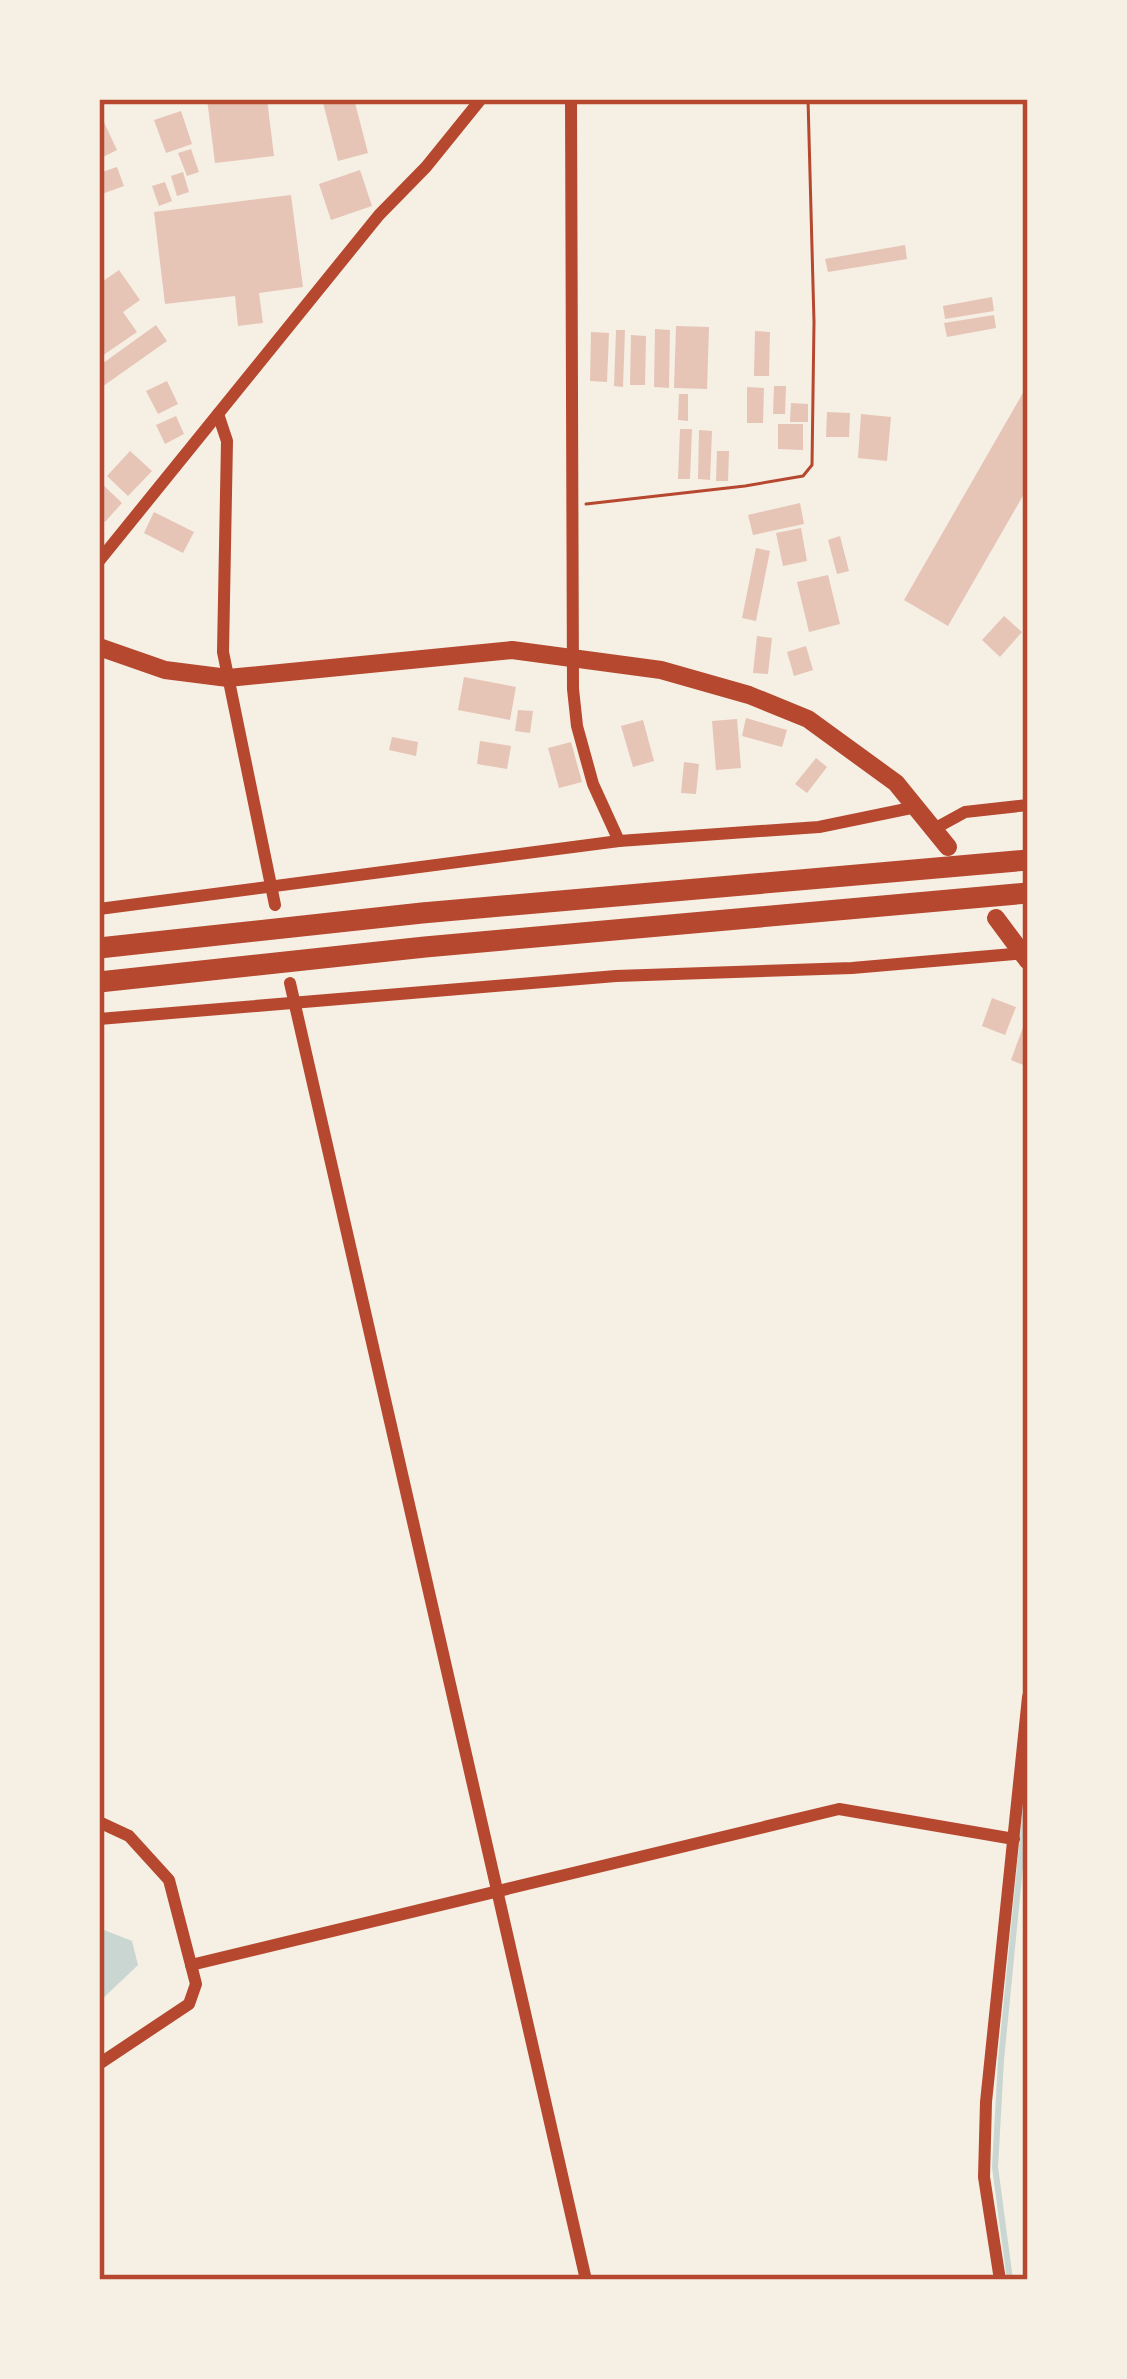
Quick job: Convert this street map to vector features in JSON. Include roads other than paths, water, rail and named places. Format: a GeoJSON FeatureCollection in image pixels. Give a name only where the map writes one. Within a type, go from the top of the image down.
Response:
{"type":"FeatureCollection","features":[{"type":"Feature","properties":{"kind":"highway"},"geometry":{"type":"LineString","coordinates":[[99,948],[422,913],[1028,860]]}},
{"type":"Feature","properties":{"kind":"highway"},"geometry":{"type":"LineString","coordinates":[[99,982],[425,947],[1028,893]]}},
{"type":"Feature","properties":{"kind":"main road"},"geometry":{"type":"LineString","coordinates":[[99,647],[165,670],[228,678],[512,650],[661,670],[794,712],[868,759],[918,807],[948,847]]}},
{"type":"Feature","properties":{"kind":"main road"},"geometry":{"type":"LineString","coordinates":[[996,918],[1026,955]]}},
{"type":"Feature","properties":{"kind":"street"},"geometry":{"type":"LineString","coordinates":[[99,561],[379,215],[481,99]]}},
{"type":"Feature","properties":{"kind":"street"},"geometry":{"type":"LineString","coordinates":[[571,99],[573,689],[577,726],[593,784],[619,841]]}},
{"type":"Feature","properties":{"kind":"street"},"geometry":{"type":"LineString","coordinates":[[218,414],[227,441],[223,652],[275,905]]}},
{"type":"Feature","properties":{"kind":"street"},"geometry":{"type":"LineString","coordinates":[[934,829],[965,812],[1028,805]]}},
{"type":"Feature","properties":{"kind":"street"},"geometry":{"type":"LineString","coordinates":[[99,909],[619,841],[819,827],[918,807]]}},
{"type":"Feature","properties":{"kind":"street"},"geometry":{"type":"LineString","coordinates":[[99,1019],[616,976],[852,968],[1026,955]]}},
{"type":"Feature","properties":{"kind":"street"},"geometry":{"type":"LineString","coordinates":[[290,983],[586,2280]]}},
{"type":"Feature","properties":{"kind":"street"},"geometry":{"type":"LineString","coordinates":[[1000,2280],[984,2177],[985,2140],[1028,1697]]}},
{"type":"Feature","properties":{"kind":"street"},"geometry":{"type":"LineString","coordinates":[[191,1965],[839,1808],[1014,1839]]}},
{"type":"Feature","properties":{"kind":"street"},"geometry":{"type":"LineString","coordinates":[[99,1822],[129,1836],[169,1880],[196,1984],[189,2004],[99,2064]]}},
{"type":"Feature","properties":{"kind":"waterway"},"geometry":{"type":"LineString","coordinates":[[1010,2280],[995,2167],[1028,1785]]}}]}
